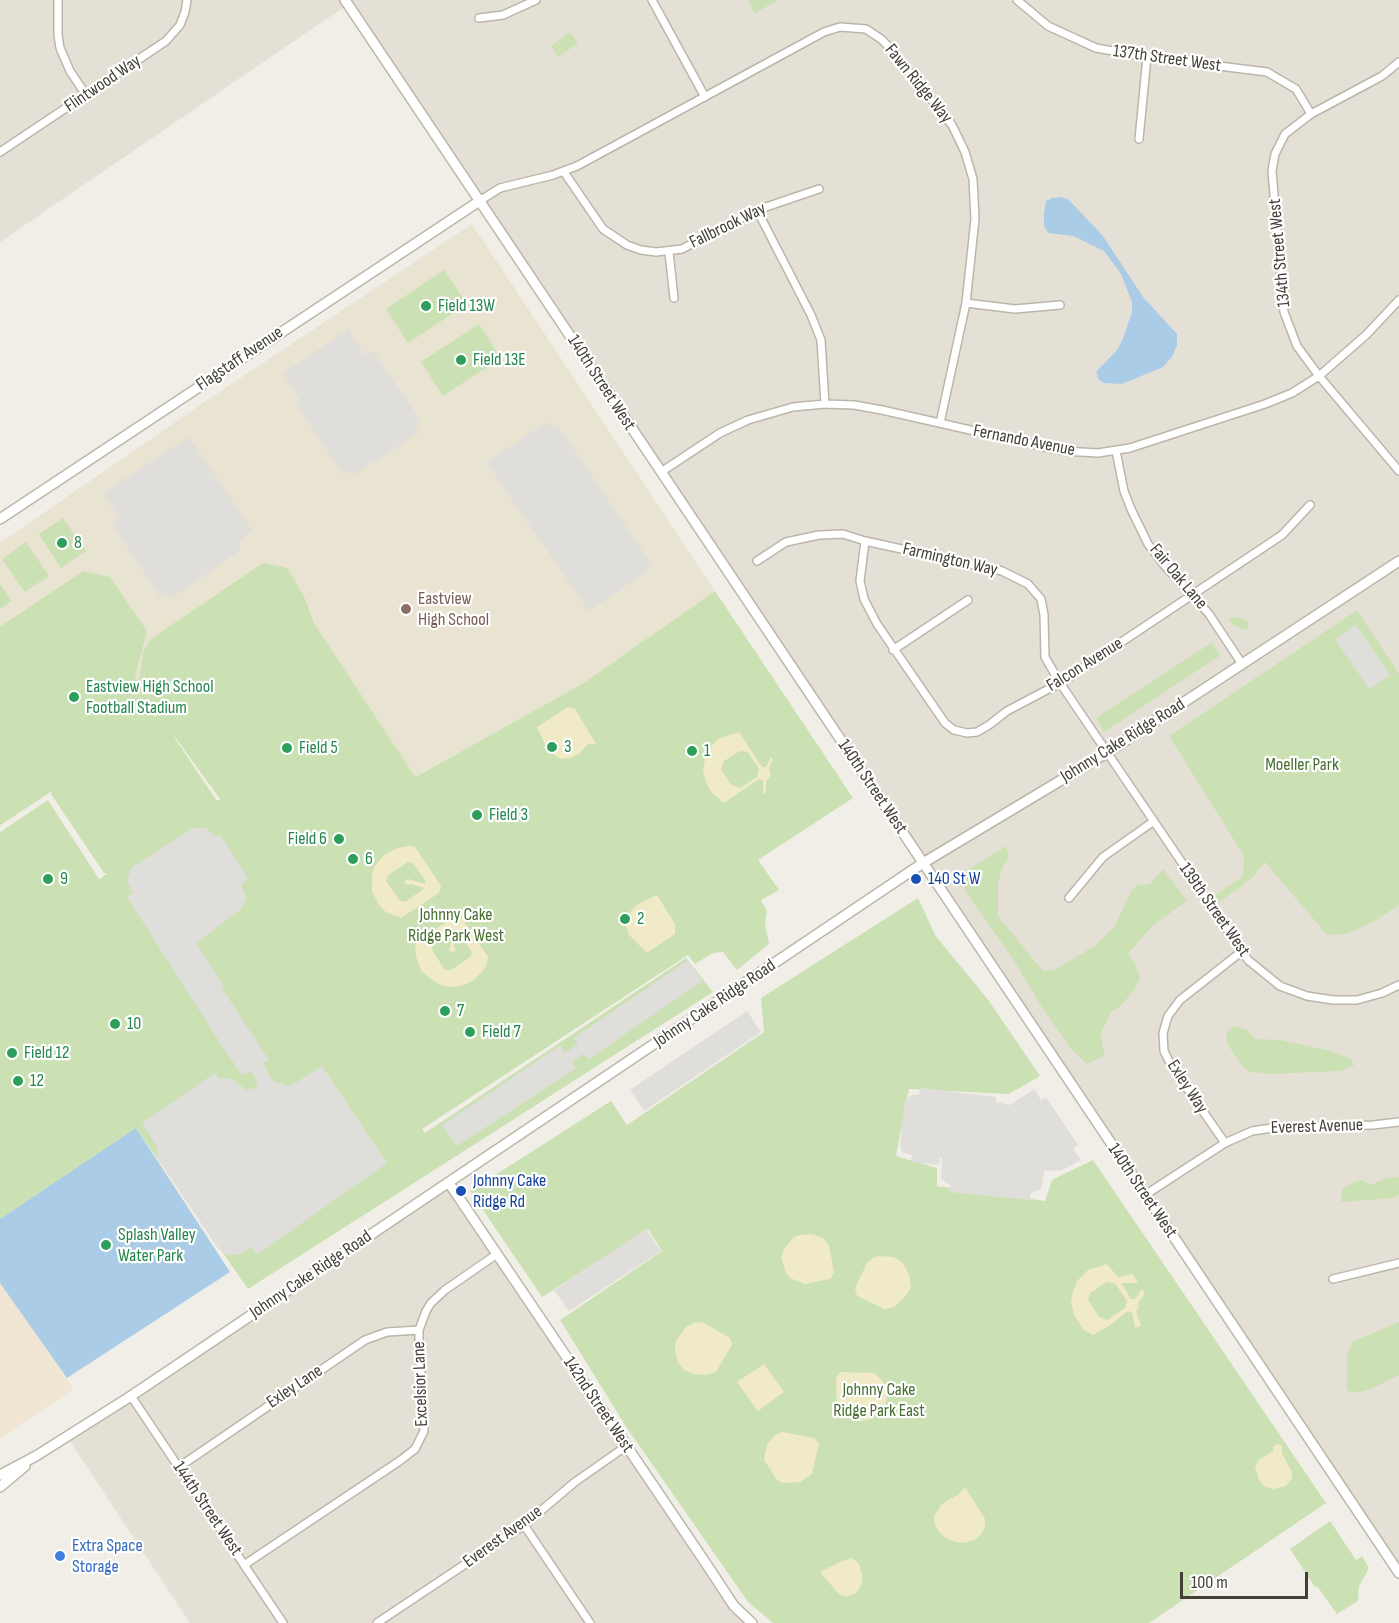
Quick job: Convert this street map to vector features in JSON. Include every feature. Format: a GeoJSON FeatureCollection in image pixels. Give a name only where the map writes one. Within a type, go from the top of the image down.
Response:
{"type":"FeatureCollection","features":[{"type":"Feature","properties":{"kind":"street"},"geometry":{"type":"LineString","coordinates":[[58,0],[60,48],[70,71],[86,95]]}},
{"type":"Feature","properties":{"kind":"street","name":"Flintwood Way"},"geometry":{"type":"LineString","coordinates":[[0,152],[172,36],[182,19],[187,0]]}},
{"type":"Feature","properties":{"kind":"street","name":"140th Street West"},"geometry":{"type":"LineString","coordinates":[[345,0],[1399,1573]]}},
{"type":"Feature","properties":{"kind":"street"},"geometry":{"type":"LineString","coordinates":[[480,18],[503,15],[536,0]]}},
{"type":"Feature","properties":{"kind":"street"},"geometry":{"type":"LineString","coordinates":[[652,0],[705,97]]}},
{"type":"Feature","properties":{"kind":"street","name":"137th Street West"},"geometry":{"type":"LineString","coordinates":[[1017,0],[1048,26],[1096,48],[1147,57],[1267,72],[1296,89],[1311,114]]}},
{"type":"Feature","properties":{"kind":"street","name":"Fawn Ridge Way"},"geometry":{"type":"LineString","coordinates":[[481,200],[500,188],[564,172],[832,28],[866,29],[881,39],[952,125],[970,164],[974,179],[975,207],[966,303],[940,423]]}},
{"type":"Feature","properties":{"kind":"street"},"geometry":{"type":"LineString","coordinates":[[1139,139],[1147,57]]}},
{"type":"Feature","properties":{"kind":"street","name":"134th Street West"},"geometry":{"type":"LineString","coordinates":[[1399,62],[1382,76],[1311,114],[1285,134],[1275,153],[1272,171],[1284,312],[1297,346],[1319,376],[1399,471]]}},
{"type":"Feature","properties":{"kind":"street","name":"Fallbrook Way"},"geometry":{"type":"LineString","coordinates":[[564,172],[594,218],[615,239],[640,250],[669,252],[696,243],[757,210],[819,189]]}},
{"type":"Feature","properties":{"kind":"street","name":"Flagstaff Avenue"},"geometry":{"type":"LineString","coordinates":[[0,519],[481,200]]}},
{"type":"Feature","properties":{"kind":"street"},"geometry":{"type":"LineString","coordinates":[[757,210],[811,315],[821,340],[825,404]]}},
{"type":"Feature","properties":{"kind":"street"},"geometry":{"type":"LineString","coordinates":[[669,252],[674,298]]}},
{"type":"Feature","properties":{"kind":"street","name":"Fernando Avenue"},"geometry":{"type":"LineString","coordinates":[[661,472],[720,433],[748,420],[793,407],[825,404],[867,407],[1063,451],[1098,453],[1116,451],[1265,404],[1292,393],[1319,376],[1366,335],[1399,300]]}},
{"type":"Feature","properties":{"kind":"street"},"geometry":{"type":"LineString","coordinates":[[966,303],[1015,309],[1060,305]]}},
{"type":"Feature","properties":{"kind":"street","name":"Fair Oak Lane"},"geometry":{"type":"LineString","coordinates":[[1116,451],[1124,491],[1139,527],[1164,566],[1209,614],[1242,664]]}},
{"type":"Feature","properties":{"kind":"street","name":"Falcon Avenue"},"geometry":{"type":"LineString","coordinates":[[893,650],[945,723],[954,730],[967,733],[977,732],[1007,711],[1060,683],[1282,535],[1310,505]]}},
{"type":"Feature","properties":{"kind":"street","name":"Farmington Way"},"geometry":{"type":"LineString","coordinates":[[757,561],[786,542],[819,535],[843,534],[865,541],[1002,571],[1028,584],[1041,599],[1046,657],[1060,683],[1108,752]]}},
{"type":"Feature","properties":{"kind":"street"},"geometry":{"type":"LineString","coordinates":[[865,541],[860,581],[864,600],[893,650],[968,600]]}},
{"type":"Feature","properties":{"kind":"street","name":"Johnny Cake Ridge Road"},"geometry":{"type":"LineString","coordinates":[[0,1475],[36,1456],[131,1396],[923,863],[1108,752],[1399,561]]}},
{"type":"Feature","properties":{"kind":"street","name":"139th Street West"},"geometry":{"type":"LineString","coordinates":[[1108,752],[1241,952],[1270,980],[1293,992],[1333,1000],[1357,1000],[1399,986]]}},
{"type":"Feature","properties":{"kind":"street"},"geometry":{"type":"LineString","coordinates":[[1069,898],[1103,857],[1154,821]]}},
{"type":"Feature","properties":{"kind":"street","name":"Exley Way"},"geometry":{"type":"LineString","coordinates":[[1225,1143],[1171,1065],[1164,1051],[1163,1033],[1168,1016],[1180,1000],[1241,952]]}},
{"type":"Feature","properties":{"kind":"street","name":"Everest Avenue"},"geometry":{"type":"LineString","coordinates":[[1145,1195],[1225,1143],[1252,1131],[1272,1127],[1373,1125],[1399,1122]]}},
{"type":"Feature","properties":{"kind":"street","name":"142nd Street West"},"geometry":{"type":"LineString","coordinates":[[449,1183],[734,1606],[752,1623]]}},
{"type":"Feature","properties":{"kind":"street","name":"Excelsior Lane"},"geometry":{"type":"LineString","coordinates":[[244,1564],[415,1449],[422,1437],[424,1419],[419,1330],[426,1311],[438,1295],[497,1254]]}},
{"type":"Feature","properties":{"kind":"street"},"geometry":{"type":"LineString","coordinates":[[1333,1279],[1399,1263]]}},
{"type":"Feature","properties":{"kind":"street","name":"Exley Lane"},"geometry":{"type":"LineString","coordinates":[[179,1467],[365,1340],[387,1332],[419,1330]]}},
{"type":"Feature","properties":{"kind":"street","name":"144th Street West"},"geometry":{"type":"LineString","coordinates":[[131,1396],[283,1623]]}},
{"type":"Feature","properties":{"kind":"street","name":"Everest Avenue"},"geometry":{"type":"LineString","coordinates":[[377,1623],[524,1525],[574,1482],[626,1447]]}},
{"type":"Feature","properties":{"kind":"street","name":"Johnny Cake Ridge Road"},"geometry":{"type":"LineString","coordinates":[[0,1487],[36,1456]]}},
{"type":"Feature","properties":{"kind":"street"},"geometry":{"type":"LineString","coordinates":[[524,1525],[590,1623]]}},
{"type":"Feature","properties":{"kind":"shaded area"},"geometry":{"type":"Polygon","coordinates":[[[0,0],[1399,0],[1399,1573],[347,5],[0,242],[0,0]]]}},
{"type":"Feature","properties":{"kind":"shaded area"},"geometry":{"type":"Polygon","coordinates":[[[472,224],[715,591],[582,684],[414,777],[314,623],[304,596],[161,718],[0,826],[0,543],[206,401],[472,224]]]}},
{"type":"Feature","properties":{"kind":"shaded area"},"geometry":{"type":"Polygon","coordinates":[[[348,330],[365,355],[373,351],[421,421],[415,425],[419,432],[354,475],[349,470],[343,475],[295,403],[300,400],[283,373],[348,330]]]}},
{"type":"Feature","properties":{"kind":"shaded area"},"geometry":{"type":"Polygon","coordinates":[[[547,422],[552,428],[557,425],[651,563],[647,567],[648,571],[589,611],[488,465],[488,461],[547,422]]]}},
{"type":"Feature","properties":{"kind":"shaded area"},"geometry":{"type":"Polygon","coordinates":[[[189,437],[252,530],[238,543],[241,550],[170,599],[166,593],[160,597],[112,524],[120,519],[103,493],[189,437]]]}},
{"type":"Feature","properties":{"kind":"shaded area"},"geometry":{"type":"Polygon","coordinates":[[[1356,625],[1390,675],[1369,689],[1335,639],[1356,625]]]}},
{"type":"Feature","properties":{"kind":"shaded area"},"geometry":{"type":"Polygon","coordinates":[[[193,828],[206,828],[214,836],[221,836],[248,878],[241,885],[246,898],[241,909],[196,943],[223,985],[221,987],[269,1060],[263,1063],[273,1081],[288,1086],[322,1066],[387,1163],[258,1254],[251,1247],[243,1253],[226,1255],[217,1247],[158,1159],[157,1146],[142,1123],[215,1073],[219,1079],[232,1079],[246,1090],[255,1088],[258,1083],[251,1071],[242,1075],[127,897],[133,892],[127,881],[131,868],[193,828]]]}},
{"type":"Feature","properties":{"kind":"shaded area"},"geometry":{"type":"Polygon","coordinates":[[[688,960],[702,981],[589,1059],[583,1054],[572,1061],[576,1068],[457,1146],[442,1125],[561,1045],[564,1053],[578,1044],[574,1038],[688,960]]]}},
{"type":"Feature","properties":{"kind":"shaded area"},"geometry":{"type":"Polygon","coordinates":[[[747,1011],[761,1032],[644,1111],[630,1090],[747,1011]]]}},
{"type":"Feature","properties":{"kind":"shaded area"},"geometry":{"type":"Polygon","coordinates":[[[921,1088],[996,1097],[996,1102],[1010,1105],[1034,1089],[1041,1100],[1046,1097],[1078,1145],[1073,1149],[1081,1160],[1062,1170],[1044,1171],[1041,1189],[1031,1193],[1030,1200],[949,1192],[950,1185],[941,1179],[942,1158],[940,1158],[939,1165],[911,1162],[912,1155],[903,1153],[900,1147],[905,1100],[912,1095],[918,1095],[921,1088]]]}},
{"type":"Feature","properties":{"kind":"shaded area"},"geometry":{"type":"Polygon","coordinates":[[[449,1183],[709,1568],[752,1623],[190,1623],[67,1437],[449,1183]]]}},
{"type":"Feature","properties":{"kind":"shaded area"},"geometry":{"type":"Polygon","coordinates":[[[646,1229],[661,1251],[569,1311],[554,1290],[646,1229]]]}},
{"type":"Feature","properties":{"kind":"shaded area"},"geometry":{"type":"Polygon","coordinates":[[[0,1281],[74,1389],[0,1438],[0,1281]]]}},
{"type":"Feature","properties":{"kind":"green space"},"geometry":{"type":"Polygon","coordinates":[[[748,1],[777,1],[755,13],[748,1]]]}},
{"type":"Feature","properties":{"kind":"green space"},"geometry":{"type":"Polygon","coordinates":[[[570,32],[578,43],[558,57],[551,46],[570,32]]]}},
{"type":"Feature","properties":{"kind":"green space","name":"Field 13W"},"geometry":{"type":"Polygon","coordinates":[[[444,270],[467,304],[408,343],[386,309],[444,270]]]}},
{"type":"Feature","properties":{"kind":"green space","name":"Field 13E"},"geometry":{"type":"Polygon","coordinates":[[[479,324],[501,358],[443,396],[421,362],[479,324]]]}},
{"type":"Feature","properties":{"kind":"green space","name":"8"},"geometry":{"type":"Polygon","coordinates":[[[63,518],[86,551],[61,568],[39,534],[63,518]]]}},
{"type":"Feature","properties":{"kind":"green space","name":"8"},"geometry":{"type":"Polygon","coordinates":[[[26,542],[49,576],[25,592],[2,559],[26,542]]]}},
{"type":"Feature","properties":{"kind":"green space","name":"Johnny Cake Ridge Park West"},"geometry":{"type":"Polygon","coordinates":[[[263,563],[287,568],[304,596],[314,623],[415,777],[582,684],[715,591],[853,798],[758,860],[779,890],[761,900],[767,911],[765,925],[769,944],[737,970],[723,952],[713,953],[695,964],[688,955],[422,1129],[425,1133],[686,958],[713,992],[248,1289],[136,1128],[0,1219],[0,832],[48,800],[99,879],[107,874],[104,873],[51,794],[52,791],[0,825],[0,627],[83,571],[110,577],[147,631],[135,677],[151,703],[139,679],[143,652],[151,639],[263,563]],[[175,737],[217,801],[220,799],[175,737]]]}},
{"type":"Feature","properties":{"kind":"green space"},"geometry":{"type":"Polygon","coordinates":[[[0,584],[12,601],[0,609],[0,584]]]}},
{"type":"Feature","properties":{"kind":"green space","name":"Moeller Park"},"geometry":{"type":"Polygon","coordinates":[[[1357,610],[1399,674],[1399,905],[1373,922],[1346,934],[1327,935],[1265,862],[1252,878],[1217,904],[1213,897],[1243,876],[1244,856],[1169,736],[1357,610]]]}},
{"type":"Feature","properties":{"kind":"green space"},"geometry":{"type":"Polygon","coordinates":[[[1236,617],[1249,623],[1248,629],[1242,630],[1230,622],[1230,618],[1236,617]]]}},
{"type":"Feature","properties":{"kind":"green space"},"geometry":{"type":"Polygon","coordinates":[[[1211,643],[1221,655],[1104,732],[1096,718],[1211,643]]]}},
{"type":"Feature","properties":{"kind":"green space"},"geometry":{"type":"Polygon","coordinates":[[[1006,846],[1009,858],[1003,866],[998,882],[998,916],[1043,971],[1055,970],[1096,945],[1115,926],[1131,891],[1138,885],[1150,884],[1163,869],[1187,901],[1152,926],[1128,954],[1136,965],[1140,978],[1134,990],[1120,1007],[1112,1011],[1101,1032],[1105,1055],[1087,1064],[1071,1049],[1043,1009],[1013,959],[966,892],[960,875],[1006,846]]]}},
{"type":"Feature","properties":{"kind":"green space","name":"Johnny Cake Ridge Park East"},"geometry":{"type":"Polygon","coordinates":[[[918,898],[935,935],[989,1001],[1040,1076],[1009,1094],[909,1089],[896,1156],[937,1168],[937,1186],[1045,1201],[1052,1180],[1093,1160],[1326,1503],[1149,1623],[773,1623],[748,1602],[627,1428],[560,1320],[662,1251],[648,1229],[542,1297],[470,1191],[611,1101],[627,1125],[764,1032],[761,998],[918,898]]]}},
{"type":"Feature","properties":{"kind":"green space"},"geometry":{"type":"Polygon","coordinates":[[[1234,1026],[1247,1030],[1255,1039],[1281,1040],[1331,1051],[1351,1059],[1354,1066],[1340,1071],[1270,1074],[1249,1072],[1228,1045],[1226,1033],[1234,1026]]]}},
{"type":"Feature","properties":{"kind":"green space"},"geometry":{"type":"Polygon","coordinates":[[[1399,1177],[1399,1195],[1393,1198],[1341,1202],[1342,1190],[1351,1183],[1362,1180],[1371,1185],[1387,1178],[1399,1177]]]}},
{"type":"Feature","properties":{"kind":"green space"},"geometry":{"type":"Polygon","coordinates":[[[1399,1322],[1399,1375],[1371,1389],[1359,1392],[1347,1391],[1347,1352],[1354,1341],[1399,1322]]]}},
{"type":"Feature","properties":{"kind":"green space"},"geometry":{"type":"Polygon","coordinates":[[[1330,1521],[1356,1560],[1362,1556],[1369,1568],[1359,1586],[1358,1601],[1337,1614],[1317,1586],[1315,1587],[1290,1549],[1330,1521]]]}},
{"type":"Feature","properties":{"kind":"sand"},"geometry":{"type":"Polygon","coordinates":[[[568,707],[575,709],[596,744],[588,744],[579,754],[561,759],[548,751],[537,727],[568,707]]]}},
{"type":"Feature","properties":{"kind":"sand"},"geometry":{"type":"Polygon","coordinates":[[[739,732],[762,767],[766,767],[771,757],[773,759],[769,768],[771,775],[766,782],[766,792],[763,794],[763,781],[759,779],[724,803],[712,793],[703,771],[710,748],[718,739],[739,732]],[[740,751],[724,761],[721,769],[731,785],[740,788],[757,777],[759,769],[748,752],[740,751]]]}},
{"type":"Feature","properties":{"kind":"sand"},"geometry":{"type":"Polygon","coordinates":[[[415,847],[441,886],[439,893],[401,918],[386,912],[379,905],[372,891],[374,867],[384,855],[397,848],[415,847]],[[408,862],[388,875],[386,881],[399,900],[405,902],[425,888],[407,885],[404,882],[408,879],[425,884],[426,882],[413,863],[408,862]]]}},
{"type":"Feature","properties":{"kind":"sand"},"geometry":{"type":"Polygon","coordinates":[[[657,895],[675,924],[675,934],[647,953],[629,935],[626,926],[627,915],[638,904],[657,895]]]}},
{"type":"Feature","properties":{"kind":"sand"},"geometry":{"type":"Polygon","coordinates":[[[455,916],[462,918],[488,957],[486,967],[474,980],[461,986],[450,987],[438,984],[422,972],[417,960],[416,943],[455,916]],[[454,931],[433,944],[432,950],[445,970],[451,970],[470,957],[472,952],[458,931],[454,946],[456,950],[449,951],[454,931]]]}},
{"type":"Feature","properties":{"kind":"sand"},"geometry":{"type":"Polygon","coordinates":[[[812,1234],[823,1238],[829,1245],[834,1273],[830,1279],[805,1284],[790,1278],[781,1257],[784,1249],[794,1237],[812,1234]]]}},
{"type":"Feature","properties":{"kind":"sand"},"geometry":{"type":"Polygon","coordinates":[[[879,1256],[893,1257],[903,1263],[909,1275],[911,1287],[894,1307],[884,1309],[857,1296],[855,1288],[867,1263],[879,1256]]]}},
{"type":"Feature","properties":{"kind":"sand"},"geometry":{"type":"Polygon","coordinates":[[[1107,1264],[1118,1277],[1132,1274],[1138,1283],[1121,1283],[1131,1299],[1135,1299],[1142,1289],[1145,1293],[1136,1311],[1141,1325],[1135,1328],[1132,1312],[1128,1311],[1093,1335],[1084,1330],[1074,1315],[1071,1302],[1078,1280],[1088,1270],[1107,1264]],[[1107,1282],[1090,1293],[1088,1300],[1099,1317],[1107,1320],[1125,1308],[1127,1301],[1115,1283],[1107,1282]]]}},
{"type":"Feature","properties":{"kind":"sand"},"geometry":{"type":"Polygon","coordinates":[[[702,1322],[730,1338],[732,1345],[716,1372],[705,1375],[693,1374],[683,1369],[678,1362],[675,1349],[676,1341],[685,1328],[693,1323],[702,1322]]]}},
{"type":"Feature","properties":{"kind":"sand"},"geometry":{"type":"Polygon","coordinates":[[[764,1364],[784,1392],[758,1411],[737,1382],[764,1364]]]}},
{"type":"Feature","properties":{"kind":"sand"},"geometry":{"type":"Polygon","coordinates":[[[840,1372],[874,1373],[881,1379],[886,1388],[887,1399],[882,1409],[873,1418],[862,1421],[852,1419],[840,1412],[837,1407],[836,1378],[840,1372]]]}},
{"type":"Feature","properties":{"kind":"sand"},"geometry":{"type":"Polygon","coordinates":[[[782,1432],[814,1438],[819,1444],[812,1474],[800,1482],[783,1483],[777,1480],[764,1460],[767,1445],[774,1436],[782,1432]]]}},
{"type":"Feature","properties":{"kind":"sand"},"geometry":{"type":"Polygon","coordinates":[[[1278,1444],[1282,1446],[1282,1453],[1292,1472],[1292,1478],[1286,1486],[1274,1489],[1265,1487],[1259,1480],[1255,1467],[1259,1460],[1273,1451],[1273,1447],[1278,1444]]]}},
{"type":"Feature","properties":{"kind":"sand"},"geometry":{"type":"Polygon","coordinates":[[[965,1487],[985,1519],[985,1526],[982,1534],[964,1543],[946,1538],[939,1532],[934,1516],[942,1504],[959,1494],[965,1487]]]}},
{"type":"Feature","properties":{"kind":"sand"},"geometry":{"type":"Polygon","coordinates":[[[852,1558],[859,1564],[862,1584],[856,1593],[846,1597],[838,1593],[820,1572],[852,1558]]]}},
{"type":"Feature","properties":{"kind":"water"},"geometry":{"type":"Polygon","coordinates":[[[1061,197],[1069,200],[1103,236],[1143,297],[1177,334],[1177,345],[1172,357],[1163,367],[1122,384],[1104,383],[1099,380],[1096,372],[1117,350],[1122,341],[1132,312],[1132,302],[1121,274],[1104,251],[1073,236],[1048,233],[1044,226],[1046,201],[1061,197]]]}},
{"type":"Feature","properties":{"kind":"water","name":"Splash Valley Water Park"},"geometry":{"type":"Polygon","coordinates":[[[136,1128],[230,1272],[67,1378],[0,1283],[0,1219],[136,1128]]]}},
{"type":"Feature","properties":{"kind":"place","name":"Field 13W"},"geometry":{"type":"Point","coordinates":[426,306]}},
{"type":"Feature","properties":{"kind":"place","name":"Field 13E"},"geometry":{"type":"Point","coordinates":[461,360]}},
{"type":"Feature","properties":{"kind":"place","name":"8"},"geometry":{"type":"Point","coordinates":[62,543]}},
{"type":"Feature","properties":{"kind":"place","name":"Eastview High School"},"geometry":{"type":"Point","coordinates":[406,609]}},
{"type":"Feature","properties":{"kind":"place","name":"Eastview High School Football Stadium"},"geometry":{"type":"Point","coordinates":[74,697]}},
{"type":"Feature","properties":{"kind":"place","name":"3"},"geometry":{"type":"Point","coordinates":[552,747]}},
{"type":"Feature","properties":{"kind":"place","name":"Field 5"},"geometry":{"type":"Point","coordinates":[287,748]}},
{"type":"Feature","properties":{"kind":"place","name":"1"},"geometry":{"type":"Point","coordinates":[692,751]}},
{"type":"Feature","properties":{"kind":"place","name":"Field 3"},"geometry":{"type":"Point","coordinates":[477,815]}},
{"type":"Feature","properties":{"kind":"place","name":"Field 6"},"geometry":{"type":"Point","coordinates":[339,839]}},
{"type":"Feature","properties":{"kind":"place","name":"6"},"geometry":{"type":"Point","coordinates":[353,859]}},
{"type":"Feature","properties":{"kind":"place","name":"9"},"geometry":{"type":"Point","coordinates":[48,879]}},
{"type":"Feature","properties":{"kind":"place","name":"140 St W"},"geometry":{"type":"Point","coordinates":[916,879]}},
{"type":"Feature","properties":{"kind":"place","name":"2"},"geometry":{"type":"Point","coordinates":[625,919]}},
{"type":"Feature","properties":{"kind":"place","name":"7"},"geometry":{"type":"Point","coordinates":[445,1011]}},
{"type":"Feature","properties":{"kind":"place","name":"10"},"geometry":{"type":"Point","coordinates":[115,1024]}},
{"type":"Feature","properties":{"kind":"place","name":"Field 7"},"geometry":{"type":"Point","coordinates":[470,1032]}},
{"type":"Feature","properties":{"kind":"place","name":"Field 12"},"geometry":{"type":"Point","coordinates":[12,1053]}},
{"type":"Feature","properties":{"kind":"place","name":"12"},"geometry":{"type":"Point","coordinates":[18,1081]}},
{"type":"Feature","properties":{"kind":"place","name":"Johnny Cake Ridge Rd"},"geometry":{"type":"Point","coordinates":[461,1191]}},
{"type":"Feature","properties":{"kind":"place","name":"Splash Valley Water Park"},"geometry":{"type":"Point","coordinates":[106,1245]}},
{"type":"Feature","properties":{"kind":"place","name":"Extra Space Storage"},"geometry":{"type":"Point","coordinates":[60,1556]}}]}
